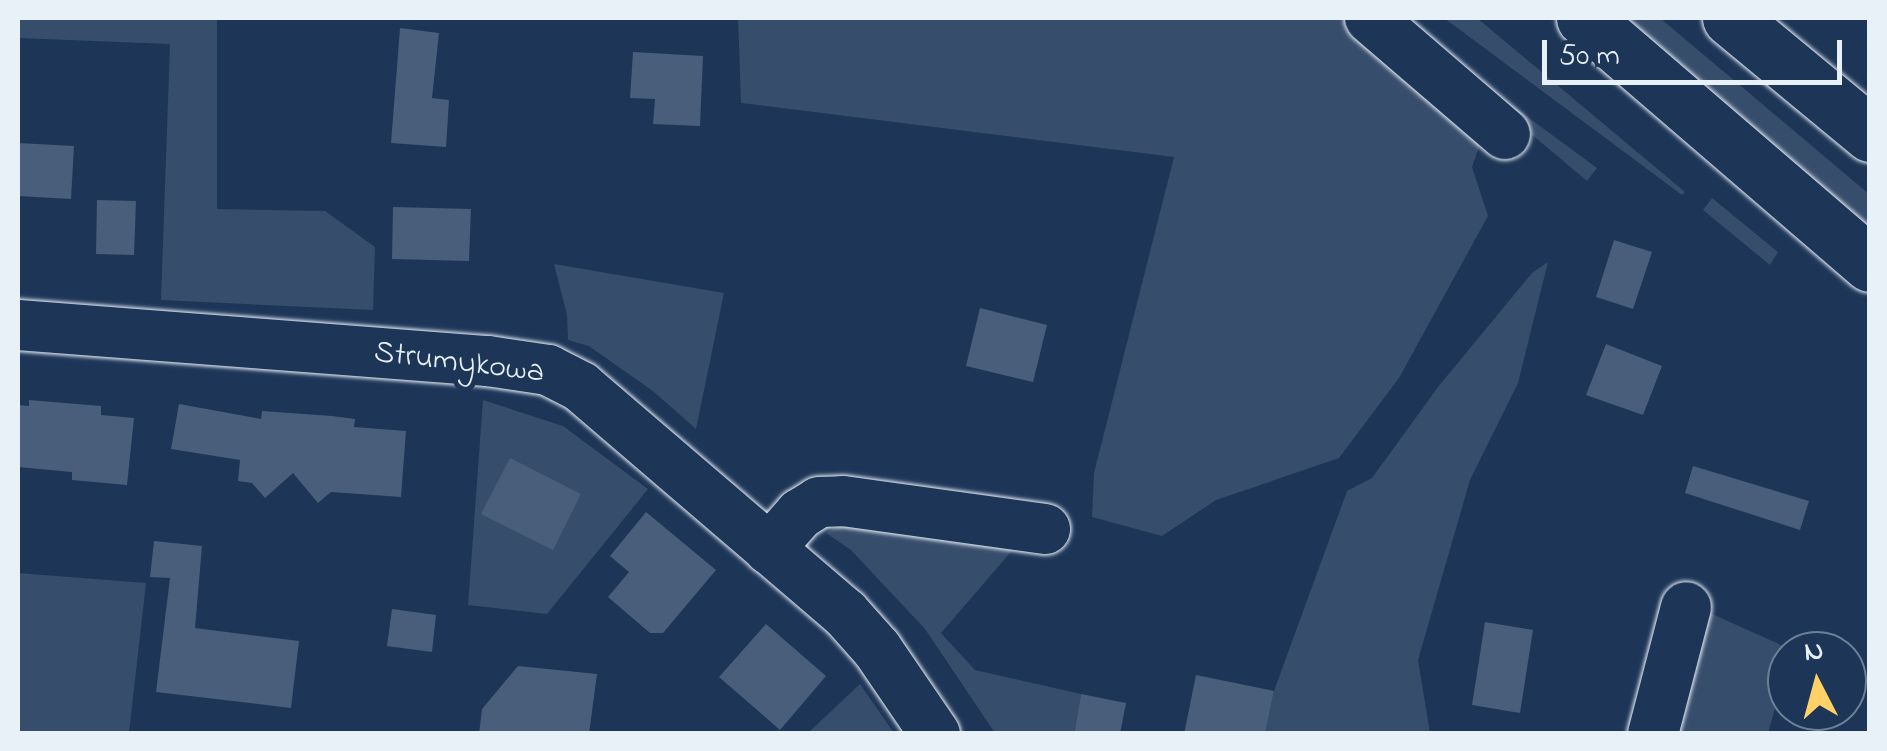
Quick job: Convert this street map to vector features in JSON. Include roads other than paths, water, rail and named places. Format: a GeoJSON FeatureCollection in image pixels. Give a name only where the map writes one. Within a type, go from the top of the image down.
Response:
{"type":"FeatureCollection","features":[{"type":"Feature","properties":{"kind":"main road"},"geometry":{"type":"LineString","coordinates":[[1584,18],[1870,264]]}},
{"type":"Feature","properties":{"kind":"main road"},"geometry":{"type":"LineString","coordinates":[[1730,18],[1870,134]]}},
{"type":"Feature","properties":{"kind":"street"},"geometry":{"type":"LineString","coordinates":[[1370,18],[1504,134]]}},
{"type":"Feature","properties":{"kind":"street","name":"Strumykowa"},"geometry":{"type":"LineString","coordinates":[[18,326],[488,362],[548,370],[580,387],[864,632],[935,734]]}},
{"type":"Feature","properties":{"kind":"street"},"geometry":{"type":"LineString","coordinates":[[769,548],[800,514],[819,502],[843,501],[1044,529]]}},
{"type":"Feature","properties":{"kind":"street"},"geometry":{"type":"LineString","coordinates":[[1653,734],[1686,607]]}}]}
